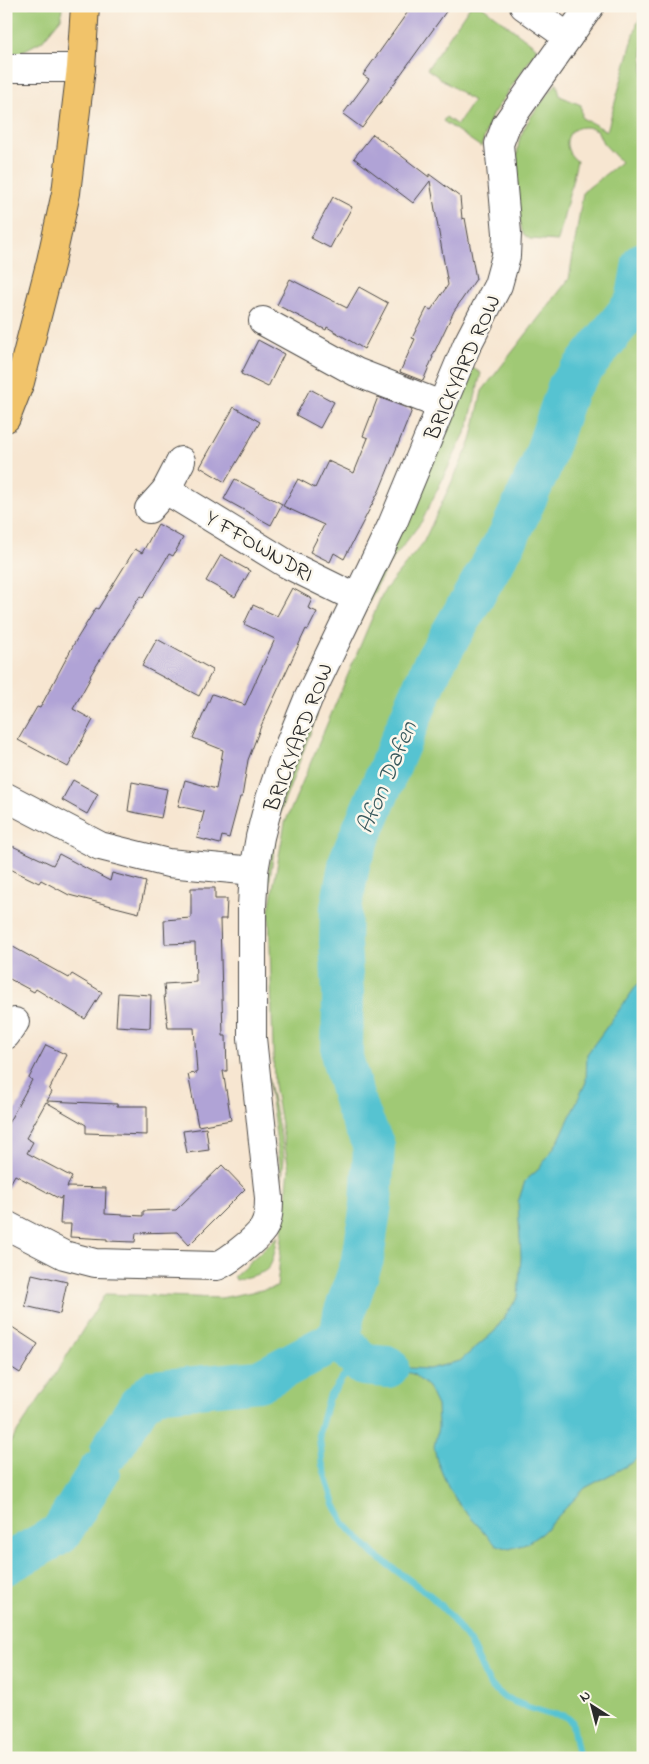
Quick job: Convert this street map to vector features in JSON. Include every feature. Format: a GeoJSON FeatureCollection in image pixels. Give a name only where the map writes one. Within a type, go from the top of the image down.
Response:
{"type":"FeatureCollection","features":[{"type":"Feature","properties":{"kind":"main road"},"geometry":{"type":"LineString","coordinates":[[6,418],[20,382],[66,193],[81,68],[85,6]]}},
{"type":"Feature","properties":{"kind":"street"},"geometry":{"type":"LineString","coordinates":[[524,6],[568,37]]}},
{"type":"Feature","properties":{"kind":"street","name":"BRICKYARD ROW"},"geometry":{"type":"LineString","coordinates":[[6,1226],[64,1255],[95,1263],[217,1266],[229,1261],[264,1228],[268,1214],[269,1198],[252,1038],[252,906],[254,871],[269,802],[282,763],[308,699],[392,525],[467,345],[498,285],[506,256],[507,233],[499,144],[506,126],[590,6]]}},
{"type":"Feature","properties":{"kind":"street"},"geometry":{"type":"LineString","coordinates":[[6,68],[81,68]]}},
{"type":"Feature","properties":{"kind":"street"},"geometry":{"type":"LineString","coordinates":[[263,321],[356,372],[441,405]]}},
{"type":"Feature","properties":{"kind":"street","name":"Y FFOWNDRI"},"geometry":{"type":"LineString","coordinates":[[181,461],[157,500],[356,598]]}},
{"type":"Feature","properties":{"kind":"street"},"geometry":{"type":"LineString","coordinates":[[6,797],[100,846],[168,863],[254,871]]}},
{"type":"Feature","properties":{"kind":"green space"},"geometry":{"type":"Polygon","coordinates":[[[6,6],[62,6],[61,18],[42,41],[19,53],[6,53],[6,6]]]}},
{"type":"Feature","properties":{"kind":"green space"},"geometry":{"type":"Polygon","coordinates":[[[470,6],[482,6],[536,47],[536,51],[492,115],[481,147],[443,121],[446,117],[457,125],[473,101],[427,69],[470,6]]]}},
{"type":"Feature","properties":{"kind":"green space"},"geometry":{"type":"Polygon","coordinates":[[[643,14],[643,1758],[6,1758],[6,1449],[50,1383],[105,1294],[221,1298],[277,1287],[289,1169],[274,1085],[269,910],[285,823],[383,592],[423,543],[471,441],[482,391],[569,279],[583,192],[621,162],[603,143],[597,130],[588,127],[573,130],[567,141],[567,148],[577,161],[558,241],[530,239],[522,231],[518,198],[517,157],[523,131],[536,109],[557,83],[560,96],[581,105],[582,118],[607,131],[637,24],[643,14]]]}},
{"type":"Feature","properties":{"kind":"green space"},"geometry":{"type":"Polygon","coordinates":[[[467,365],[481,373],[468,427],[422,521],[386,568],[329,684],[467,365]]]}},
{"type":"Feature","properties":{"kind":"green space"},"geometry":{"type":"Polygon","coordinates":[[[310,712],[317,715],[280,813],[266,903],[263,903],[278,813],[310,712]]]}},
{"type":"Feature","properties":{"kind":"green space"},"geometry":{"type":"Polygon","coordinates":[[[268,1078],[283,1147],[282,1179],[268,1078]]]}},
{"type":"Feature","properties":{"kind":"green space"},"geometry":{"type":"Polygon","coordinates":[[[278,1236],[273,1258],[268,1268],[263,1272],[236,1280],[233,1277],[278,1236]]]}},
{"type":"Feature","properties":{"kind":"water"},"geometry":{"type":"Polygon","coordinates":[[[643,977],[643,1452],[632,1463],[585,1488],[542,1533],[526,1544],[509,1549],[495,1544],[461,1507],[448,1487],[437,1461],[434,1447],[438,1427],[437,1406],[428,1387],[413,1374],[388,1367],[429,1369],[460,1361],[495,1331],[518,1297],[521,1257],[518,1202],[525,1181],[539,1169],[559,1140],[586,1082],[587,1054],[643,977]]]}},
{"type":"Feature","properties":{"kind":"building"},"geometry":{"type":"Polygon","coordinates":[[[412,6],[450,6],[362,128],[343,114],[369,79],[363,75],[412,6]]]}},
{"type":"Feature","properties":{"kind":"building"},"geometry":{"type":"Polygon","coordinates":[[[373,134],[429,177],[429,174],[460,197],[462,219],[465,218],[476,279],[454,311],[423,381],[400,372],[415,339],[412,338],[427,308],[431,310],[448,285],[430,181],[413,203],[354,158],[373,134]]]}},
{"type":"Feature","properties":{"kind":"building"},"geometry":{"type":"Polygon","coordinates":[[[333,197],[352,207],[330,248],[311,238],[333,197]]]}},
{"type":"Feature","properties":{"kind":"building"},"geometry":{"type":"Polygon","coordinates":[[[290,279],[347,308],[359,287],[388,303],[364,349],[327,327],[326,330],[277,305],[290,279]]]}},
{"type":"Feature","properties":{"kind":"building"},"geometry":{"type":"Polygon","coordinates":[[[258,340],[284,354],[268,387],[241,374],[258,340]]]}},
{"type":"Feature","properties":{"kind":"building"},"geometry":{"type":"Polygon","coordinates":[[[310,389],[334,402],[320,428],[296,415],[310,389]]]}},
{"type":"Feature","properties":{"kind":"building"},"geometry":{"type":"Polygon","coordinates":[[[378,397],[412,410],[380,489],[344,559],[334,553],[330,562],[310,552],[324,525],[283,506],[298,479],[315,488],[328,461],[354,473],[368,438],[363,436],[378,397]]]}},
{"type":"Feature","properties":{"kind":"building"},"geometry":{"type":"Polygon","coordinates":[[[234,407],[260,422],[225,482],[200,467],[234,407]]]}},
{"type":"Feature","properties":{"kind":"building"},"geometry":{"type":"Polygon","coordinates":[[[235,479],[282,504],[271,525],[224,499],[235,479]]]}},
{"type":"Feature","properties":{"kind":"building"},"geometry":{"type":"Polygon","coordinates":[[[158,524],[183,538],[173,556],[169,554],[143,598],[140,596],[90,676],[73,709],[93,720],[68,767],[18,740],[37,707],[40,708],[75,642],[96,608],[98,609],[135,549],[142,553],[158,524]]]}},
{"type":"Feature","properties":{"kind":"building"},"geometry":{"type":"Polygon","coordinates":[[[221,555],[250,571],[235,597],[206,581],[221,555]]]}},
{"type":"Feature","properties":{"kind":"building"},"geometry":{"type":"Polygon","coordinates":[[[292,588],[312,599],[308,608],[317,612],[308,630],[306,629],[261,726],[248,760],[242,797],[240,797],[229,838],[222,836],[220,844],[197,838],[204,812],[178,806],[185,780],[216,789],[223,750],[193,738],[212,694],[245,705],[275,639],[244,624],[253,605],[277,616],[292,588]]]}},
{"type":"Feature","properties":{"kind":"building"},"geometry":{"type":"Polygon","coordinates":[[[157,639],[213,670],[199,696],[142,666],[157,639]]]}},
{"type":"Feature","properties":{"kind":"building"},"geometry":{"type":"Polygon","coordinates":[[[73,780],[98,794],[87,814],[62,800],[73,780]]]}},
{"type":"Feature","properties":{"kind":"building"},"geometry":{"type":"Polygon","coordinates":[[[132,782],[167,789],[161,818],[128,811],[132,782]]]}},
{"type":"Feature","properties":{"kind":"building"},"geometry":{"type":"Polygon","coordinates":[[[6,843],[53,865],[59,854],[110,881],[112,873],[146,882],[139,913],[69,895],[41,880],[39,883],[6,867],[6,843]]]}},
{"type":"Feature","properties":{"kind":"building"},"geometry":{"type":"Polygon","coordinates":[[[191,888],[215,888],[215,899],[227,899],[226,919],[220,919],[223,1036],[226,1036],[227,1071],[223,1071],[231,1120],[198,1126],[188,1074],[197,1073],[194,1028],[168,1028],[164,995],[164,984],[196,982],[195,943],[165,944],[164,920],[191,918],[191,888]]]}},
{"type":"Feature","properties":{"kind":"building"},"geometry":{"type":"Polygon","coordinates":[[[6,943],[69,978],[72,974],[102,992],[85,1019],[36,989],[34,992],[6,977],[6,943]]]}},
{"type":"Feature","properties":{"kind":"building"},"geometry":{"type":"Polygon","coordinates":[[[118,993],[151,995],[150,1028],[116,1026],[118,993]]]}},
{"type":"Feature","properties":{"kind":"building"},"geometry":{"type":"Polygon","coordinates":[[[46,1045],[67,1055],[49,1090],[52,1092],[47,1101],[147,1106],[147,1135],[86,1133],[86,1125],[46,1102],[26,1138],[33,1142],[27,1153],[72,1177],[67,1187],[106,1188],[105,1214],[143,1216],[143,1211],[176,1210],[222,1165],[245,1189],[189,1245],[177,1232],[136,1233],[135,1242],[70,1237],[71,1224],[60,1224],[62,1196],[60,1199],[15,1175],[6,1191],[6,1127],[32,1080],[29,1078],[46,1045]]]}},
{"type":"Feature","properties":{"kind":"building"},"geometry":{"type":"Polygon","coordinates":[[[206,1128],[209,1150],[187,1153],[183,1131],[206,1128]]]}},
{"type":"Feature","properties":{"kind":"building"},"geometry":{"type":"Polygon","coordinates":[[[32,1274],[67,1282],[60,1314],[25,1306],[32,1274]]]}},
{"type":"Feature","properties":{"kind":"building"},"geometry":{"type":"Polygon","coordinates":[[[6,1323],[38,1344],[20,1373],[6,1364],[6,1323]]]}},
{"type":"Feature","properties":{"kind":"waterway","name":"Afon Dafen"},"geometry":{"type":"LineString","coordinates":[[340,1338],[344,1314],[363,1259],[371,1204],[374,1146],[356,1107],[342,1057],[341,908],[350,860],[432,667],[509,535],[541,466],[568,387],[636,302],[643,263]]}},
{"type":"Feature","properties":{"kind":"waterway","name":"Afon Dafen"},"geometry":{"type":"LineString","coordinates":[[111,1450],[139,1405],[154,1391],[259,1381],[340,1338],[363,1365],[388,1367]]}},
{"type":"Feature","properties":{"kind":"waterway"},"geometry":{"type":"LineString","coordinates":[[363,1365],[343,1377],[328,1399],[319,1432],[322,1463],[334,1503],[344,1523],[375,1555],[431,1596],[448,1613],[470,1643],[490,1685],[505,1698],[549,1714],[565,1716],[572,1722],[579,1758]]}},
{"type":"Feature","properties":{"kind":"waterway","name":"Afon Dafen"},"geometry":{"type":"LineString","coordinates":[[6,1564],[60,1534],[99,1471]]}}]}
